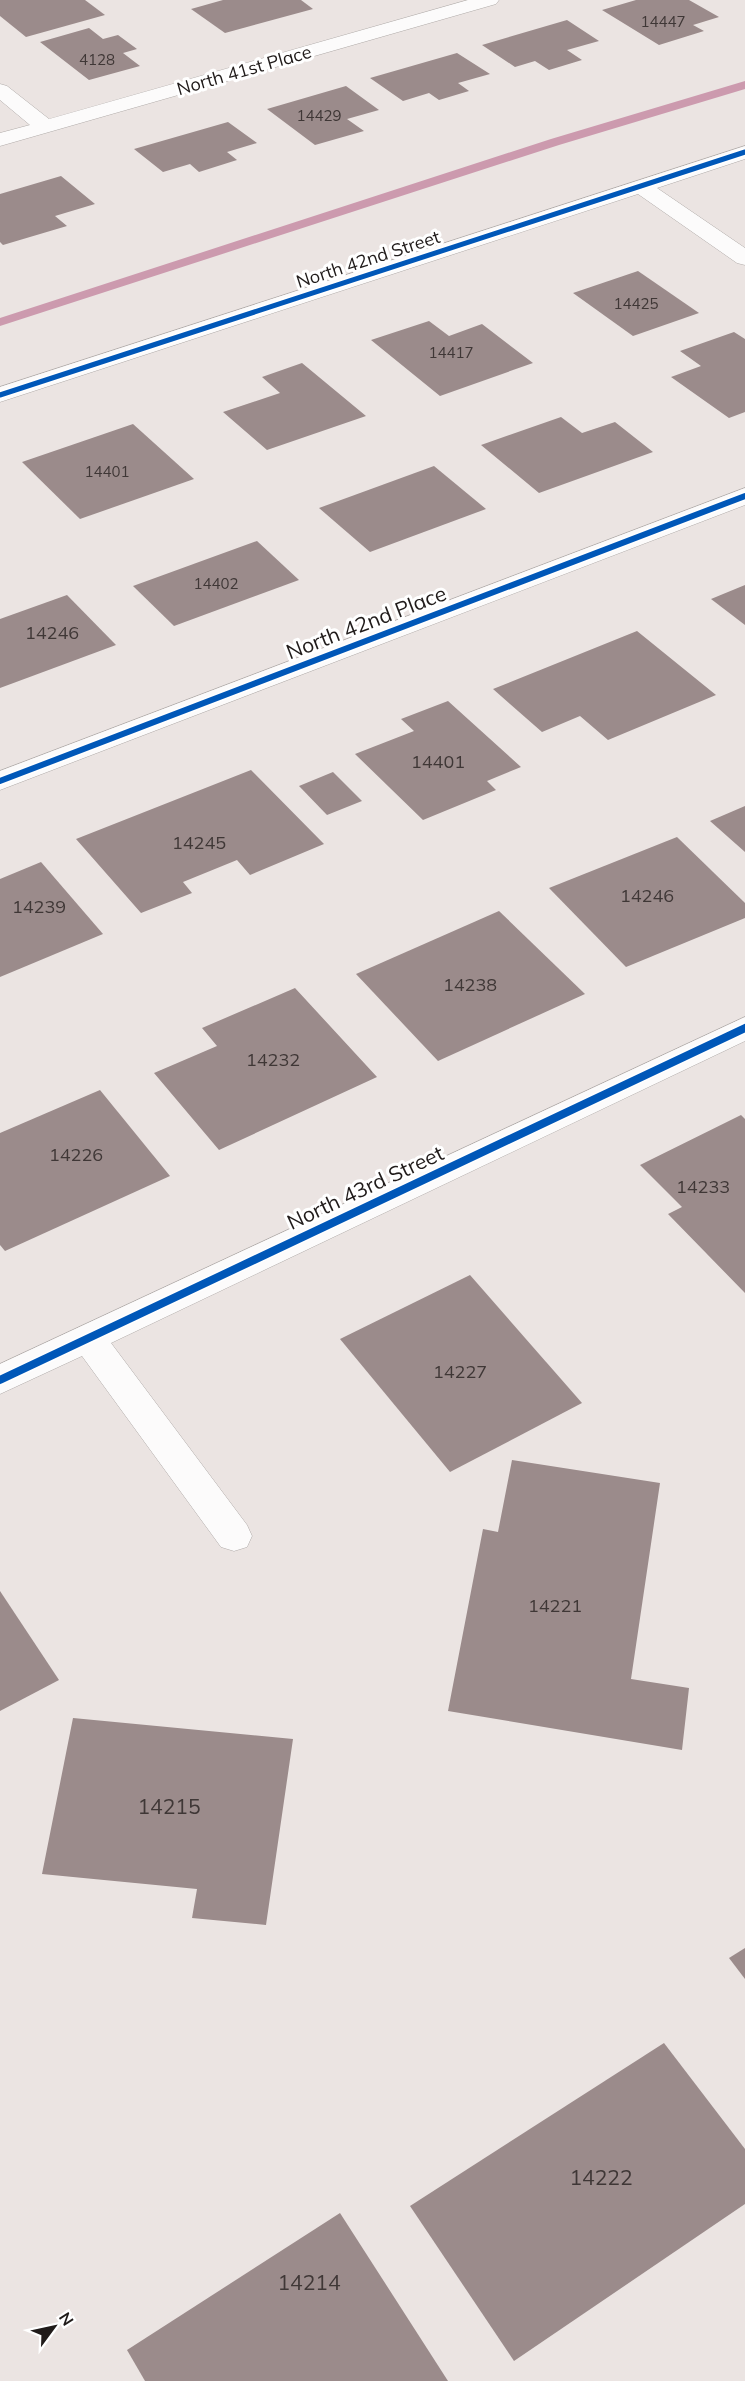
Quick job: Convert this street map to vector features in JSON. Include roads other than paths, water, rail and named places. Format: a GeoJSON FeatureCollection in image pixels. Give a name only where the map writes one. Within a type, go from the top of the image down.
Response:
{"type":"FeatureCollection","features":[{"type":"Feature","properties":{"kind":"street","name":"North 41st Place"},"geometry":{"type":"LineString","coordinates":[[0,140],[489,0]]}},
{"type":"Feature","properties":{"kind":"street"},"geometry":{"type":"LineString","coordinates":[[0,90],[46,127]]}},
{"type":"Feature","properties":{"kind":"street","name":"North 42nd Street"},"geometry":{"type":"LineString","coordinates":[[0,395],[745,152]]}},
{"type":"Feature","properties":{"kind":"street"},"geometry":{"type":"LineString","coordinates":[[639,185],[745,258]]}},
{"type":"Feature","properties":{"kind":"street","name":"North 42nd Place"},"geometry":{"type":"LineString","coordinates":[[0,781],[745,496]]}},
{"type":"Feature","properties":{"kind":"street","name":"North 43rd Street"},"geometry":{"type":"LineString","coordinates":[[0,1380],[745,1028]]}},
{"type":"Feature","properties":{"kind":"street"},"geometry":{"type":"LineString","coordinates":[[88,1338],[234,1536]]}},
{"type":"Feature","properties":{"kind":"waterway"},"geometry":{"type":"LineString","coordinates":[[0,322],[555,142],[745,85]]}}]}
